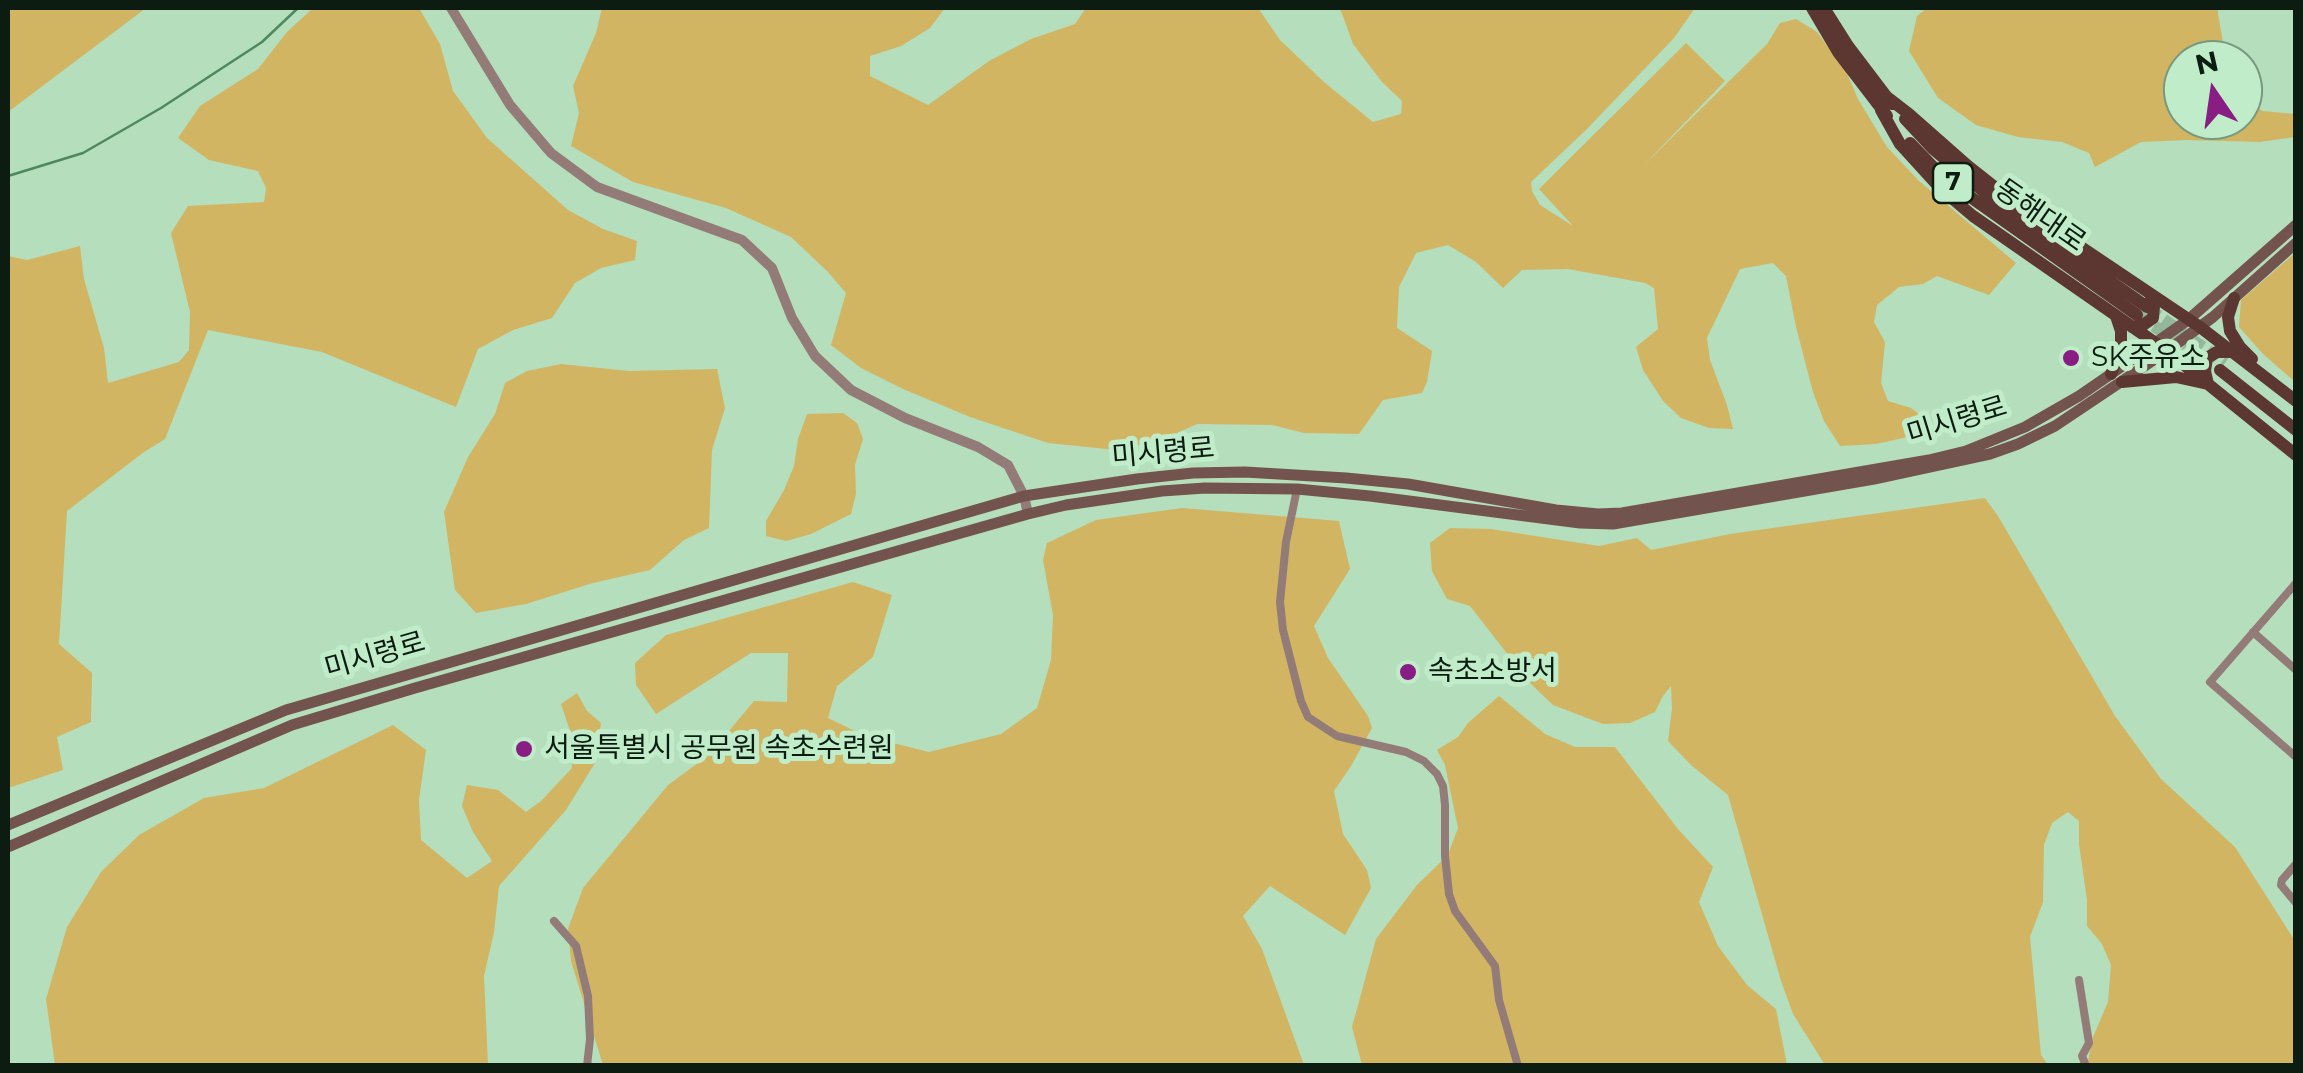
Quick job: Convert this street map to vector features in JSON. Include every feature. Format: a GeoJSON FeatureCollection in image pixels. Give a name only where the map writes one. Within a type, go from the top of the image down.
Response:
{"type":"FeatureCollection","features":[{"type":"Feature","properties":{"kind":"main road","name":"동해대로"},"geometry":{"type":"LineString","coordinates":[[1812,8],[1838,52],[1884,104],[1932,149],[2141,311]]}},
{"type":"Feature","properties":{"kind":"main road","name":"동해대로"},"geometry":{"type":"LineString","coordinates":[[1824,8],[1884,104]]}},
{"type":"Feature","properties":{"kind":"main road"},"geometry":{"type":"LineString","coordinates":[[1884,104],[1900,144],[1941,188],[1973,216],[2116,316],[2121,331],[2117,378],[2176,378],[2208,384]]}},
{"type":"Feature","properties":{"kind":"main road","name":"미시령로"},"geometry":{"type":"LineString","coordinates":[[2194,324],[2296,225]]}},
{"type":"Feature","properties":{"kind":"main road","name":"미시령로"},"geometry":{"type":"LineString","coordinates":[[8,846],[292,725],[1028,514],[1087,502],[1204,488],[1297,489],[1580,524],[1632,522],[1990,454],[2055,426],[2234,298],[2296,243]]}},
{"type":"Feature","properties":{"kind":"main road"},"geometry":{"type":"LineString","coordinates":[[2234,298],[2228,324],[2234,338],[2296,402]]}},
{"type":"Feature","properties":{"kind":"main road"},"geometry":{"type":"LineString","coordinates":[[2116,316],[2141,311],[2194,324],[2225,361],[2296,421]]}},
{"type":"Feature","properties":{"kind":"main road"},"geometry":{"type":"LineString","coordinates":[[2141,311],[2162,347],[2296,455]]}},
{"type":"Feature","properties":{"kind":"main road"},"geometry":{"type":"LineString","coordinates":[[2208,384],[2207,358],[2217,352],[2296,430]]}},
{"type":"Feature","properties":{"kind":"main road"},"geometry":{"type":"LineString","coordinates":[[2225,361],[2282,389]]}},
{"type":"Feature","properties":{"kind":"main road","name":"미시령로"},"geometry":{"type":"LineString","coordinates":[[8,825],[286,710],[1024,496],[1137,479],[1245,472],[1396,483],[1556,510],[1622,513],[1966,451],[2025,427],[2117,378]]}},
{"type":"Feature","properties":{"kind":"street"},"geometry":{"type":"LineString","coordinates":[[452,8],[510,105],[551,153],[597,187],[742,240],[772,268],[792,318],[814,356],[851,390],[904,418],[978,447],[1008,465],[1024,496],[1028,514]]}},
{"type":"Feature","properties":{"kind":"street"},"geometry":{"type":"LineString","coordinates":[[1297,489],[1280,602],[1301,701],[1308,717],[1337,736],[1406,752],[1424,761],[1437,774],[1444,804],[1449,894],[1455,912],[1496,966],[1498,1000],[1518,1066]]}},
{"type":"Feature","properties":{"kind":"street"},"geometry":{"type":"LineString","coordinates":[[2294,587],[2210,682],[2296,757]]}},
{"type":"Feature","properties":{"kind":"street"},"geometry":{"type":"LineString","coordinates":[[2253,632],[2296,670]]}},
{"type":"Feature","properties":{"kind":"street"},"geometry":{"type":"LineString","coordinates":[[2296,864],[2281,885],[2296,903]]}},
{"type":"Feature","properties":{"kind":"street"},"geometry":{"type":"LineString","coordinates":[[554,921],[576,946],[588,996],[587,1066]]}},
{"type":"Feature","properties":{"kind":"street"},"geometry":{"type":"LineString","coordinates":[[2079,980],[2089,1043],[2082,1056],[2086,1066]]}},
{"type":"Feature","properties":{"kind":"shaded area"},"geometry":{"type":"Polygon","coordinates":[[[8,8],[146,8],[8,112],[8,8]]]}},
{"type":"Feature","properties":{"kind":"shaded area"},"geometry":{"type":"Polygon","coordinates":[[[313,8],[419,8],[440,44],[453,91],[487,138],[568,210],[637,241],[635,260],[601,268],[575,283],[552,318],[513,330],[478,349],[456,407],[322,352],[208,330],[165,439],[67,511],[59,644],[92,673],[91,722],[57,737],[63,770],[8,788],[8,256],[27,260],[80,246],[84,279],[104,348],[108,383],[179,362],[189,350],[190,312],[171,233],[188,206],[264,202],[266,188],[258,171],[209,160],[178,138],[200,106],[258,69],[287,32],[313,8]]]}},
{"type":"Feature","properties":{"kind":"shaded area"},"geometry":{"type":"Polygon","coordinates":[[[602,8],[945,8],[930,28],[901,46],[870,56],[870,76],[928,105],[989,61],[1031,39],[1075,24],[1086,8],[1258,8],[1280,40],[1373,122],[1401,114],[1402,101],[1353,44],[1340,8],[1695,8],[1674,38],[1531,182],[1540,205],[1573,226],[1539,189],[1686,43],[1725,81],[1643,166],[1767,44],[1780,23],[1796,19],[1817,32],[1846,71],[1887,147],[1919,181],[2016,263],[1989,295],[1937,276],[1923,284],[1899,287],[1877,305],[1874,322],[1885,342],[1881,383],[1888,401],[1911,408],[1934,425],[1921,434],[1876,444],[1840,446],[1824,421],[1813,392],[1786,276],[1773,263],[1740,269],[1707,338],[1710,360],[1733,429],[1709,428],[1681,418],[1663,401],[1643,370],[1636,347],[1658,329],[1654,288],[1568,269],[1522,270],[1503,288],[1476,262],[1448,245],[1416,253],[1399,287],[1397,328],[1432,351],[1422,393],[1383,400],[1359,434],[1304,433],[1272,425],[1197,424],[1159,441],[1116,450],[1048,443],[903,389],[861,368],[831,345],[846,293],[791,237],[726,208],[633,182],[571,146],[579,113],[573,86],[596,33],[602,8]]]}},
{"type":"Feature","properties":{"kind":"shaded area"},"geometry":{"type":"Polygon","coordinates":[[[1927,8],[2217,8],[2223,40],[2163,40],[2163,140],[2187,140],[2141,142],[2095,167],[2089,153],[2062,142],[2018,137],[1976,125],[1938,98],[1909,51],[1917,16],[1927,8]]]}},
{"type":"Feature","properties":{"kind":"shaded area"},"geometry":{"type":"Polygon","coordinates":[[[2263,111],[2295,114],[2295,137],[2260,142],[2187,140],[2263,140],[2263,111]]]}},
{"type":"Feature","properties":{"kind":"shaded area"},"geometry":{"type":"Polygon","coordinates":[[[2295,253],[2295,382],[2239,327],[2241,300],[2295,253]]]}},
{"type":"Feature","properties":{"kind":"shaded area"},"geometry":{"type":"Polygon","coordinates":[[[561,364],[629,371],[717,369],[725,408],[712,450],[709,528],[684,540],[650,570],[526,604],[476,613],[455,590],[444,512],[468,457],[495,414],[505,383],[527,371],[561,364]]]}},
{"type":"Feature","properties":{"kind":"shaded area"},"geometry":{"type":"Polygon","coordinates":[[[843,413],[857,423],[863,439],[855,465],[856,494],[851,514],[811,534],[786,541],[766,536],[766,521],[794,466],[807,414],[843,413]]]}},
{"type":"Feature","properties":{"kind":"shaded area"},"geometry":{"type":"Polygon","coordinates":[[[1985,498],[2115,716],[2161,779],[2235,847],[2295,941],[2295,1064],[2090,1065],[2093,1037],[2108,1002],[2111,965],[2102,944],[2087,926],[2079,821],[2068,812],[2052,823],[2044,845],[2043,902],[2030,937],[2041,1055],[2048,1065],[1825,1065],[1793,1014],[1781,981],[1728,795],[1668,741],[1671,686],[1655,712],[1630,723],[1603,724],[1553,705],[1530,683],[1470,606],[1447,599],[1432,571],[1430,543],[1450,528],[1491,529],[1599,546],[1637,538],[1651,550],[1730,534],[1985,498]]]}},
{"type":"Feature","properties":{"kind":"shaded area"},"geometry":{"type":"Polygon","coordinates":[[[1182,508],[1339,521],[1350,569],[1314,626],[1328,658],[1372,728],[1334,791],[1343,834],[1367,870],[1371,888],[1345,935],[1270,886],[1243,916],[1262,949],[1304,1065],[603,1065],[571,961],[568,929],[583,888],[668,785],[709,755],[754,701],[787,702],[788,653],[751,653],[656,714],[636,685],[635,663],[666,635],[853,582],[892,595],[873,657],[837,686],[828,718],[865,736],[929,752],[1001,734],[1037,708],[1051,660],[1053,615],[1043,560],[1047,543],[1096,520],[1182,508]]]}},
{"type":"Feature","properties":{"kind":"shaded area"},"geometry":{"type":"Polygon","coordinates":[[[577,693],[587,711],[601,723],[595,763],[566,810],[499,886],[484,976],[488,1065],[55,1065],[46,999],[67,927],[101,872],[139,835],[204,798],[264,788],[393,725],[426,750],[419,800],[421,840],[467,878],[492,861],[462,806],[467,785],[498,790],[526,812],[541,801],[572,768],[570,731],[561,704],[577,693]]]}},
{"type":"Feature","properties":{"kind":"shaded area"},"geometry":{"type":"Polygon","coordinates":[[[1499,696],[1545,734],[1575,747],[1615,747],[1678,829],[1713,867],[1699,902],[1718,946],[1747,985],[1776,1009],[1787,1065],[1362,1065],[1352,1027],[1376,939],[1417,885],[1448,855],[1458,828],[1445,765],[1437,750],[1458,737],[1499,696]]]}},
{"type":"Feature","properties":{"kind":"waterway"},"geometry":{"type":"LineString","coordinates":[[8,176],[83,153],[161,108],[262,42],[298,8]]}},
{"type":"Feature","properties":{"kind":"tunnel"},"geometry":{"type":"LineString","coordinates":[[2149,309],[2225,363]]}},
{"type":"Feature","properties":{"kind":"tunnel"},"geometry":{"type":"LineString","coordinates":[[2139,316],[2214,366]]}},
{"type":"Feature","properties":{"kind":"place","name":"SK주유소"},"geometry":{"type":"Point","coordinates":[2071,358]}},
{"type":"Feature","properties":{"kind":"place","name":"속초소방서"},"geometry":{"type":"Point","coordinates":[1408,672]}},
{"type":"Feature","properties":{"kind":"place","name":"서울특별시 공무원 속초수련원"},"geometry":{"type":"Point","coordinates":[524,749]}}]}
